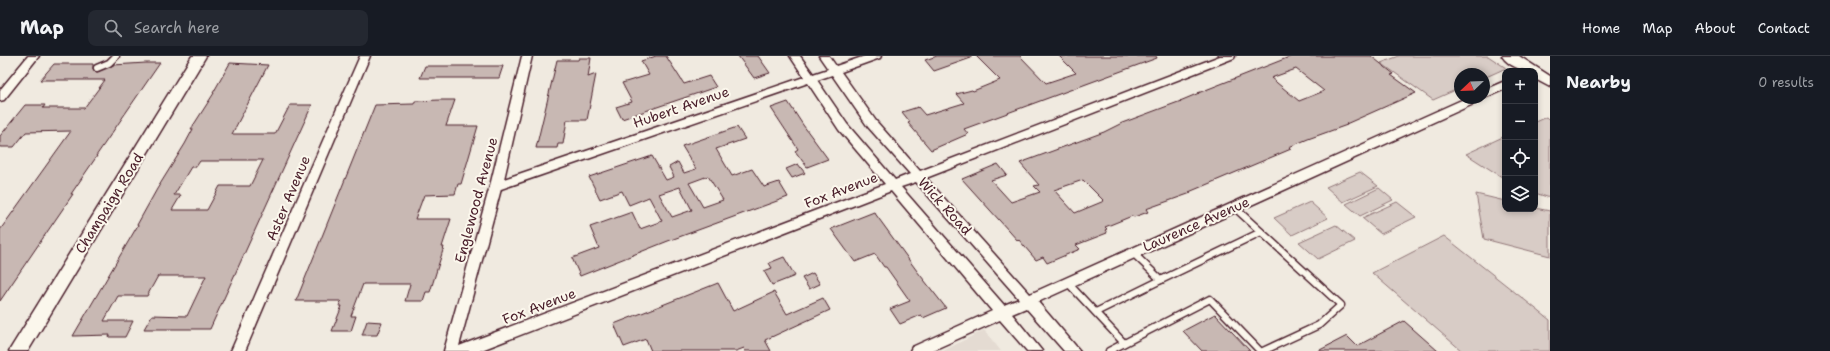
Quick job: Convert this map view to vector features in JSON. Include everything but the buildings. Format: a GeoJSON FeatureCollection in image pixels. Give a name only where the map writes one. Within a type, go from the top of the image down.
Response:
{"type":"FeatureCollection","features":[{"type":"Feature","properties":{"kind":"street"},"geometry":{"type":"LineString","coordinates":[[0,97],[34,56]]}},
{"type":"Feature","properties":{"kind":"street","name":"Champaign Road"},"geometry":{"type":"LineString","coordinates":[[18,351],[200,56]]}},
{"type":"Feature","properties":{"kind":"street","name":"Aster Avenue"},"geometry":{"type":"LineString","coordinates":[[238,351],[365,56]]}},
{"type":"Feature","properties":{"kind":"street","name":"Englewood Avenue"},"geometry":{"type":"LineString","coordinates":[[451,351],[496,186],[527,56]]}},
{"type":"Feature","properties":{"kind":"street","name":"Wick Road"},"geometry":{"type":"LineString","coordinates":[[795,56],[843,127],[1035,351]]}},
{"type":"Feature","properties":{"kind":"street","name":"Wick Road"},"geometry":{"type":"LineString","coordinates":[[824,56],[872,124],[1073,351]]}},
{"type":"Feature","properties":{"kind":"street","name":"Hubert Avenue"},"geometry":{"type":"LineString","coordinates":[[496,186],[876,56]]}},
{"type":"Feature","properties":{"kind":"street","name":"Fox Avenue"},"geometry":{"type":"LineString","coordinates":[[463,351],[1230,56]]}},
{"type":"Feature","properties":{"kind":"street"},"geometry":{"type":"LineString","coordinates":[[1508,56],[1527,68]]}},
{"type":"Feature","properties":{"kind":"street"},"geometry":{"type":"LineString","coordinates":[[1538,75],[1550,82]]}},
{"type":"Feature","properties":{"kind":"street"},"geometry":{"type":"LineString","coordinates":[[1490,91],[1502,86]]}},
{"type":"Feature","properties":{"kind":"street","name":"Laurence Avenue"},"geometry":{"type":"LineString","coordinates":[[917,351],[1463,104]]}},
{"type":"Feature","properties":{"kind":"lane"},"geometry":{"type":"LineString","coordinates":[[97,68],[109,63],[116,56]]}},
{"type":"Feature","properties":{"kind":"lane"},"geometry":{"type":"LineString","coordinates":[[1234,207],[1341,305],[1318,325],[1263,351]]}},
{"type":"Feature","properties":{"kind":"lane"},"geometry":{"type":"LineString","coordinates":[[1096,312],[1261,232]]}},
{"type":"Feature","properties":{"kind":"lane"},"geometry":{"type":"LineString","coordinates":[[1133,253],[1161,280]]}},
{"type":"Feature","properties":{"kind":"lane"},"geometry":{"type":"LineString","coordinates":[[1068,282],[1124,343]]}},
{"type":"Feature","properties":{"kind":"lane"},"geometry":{"type":"LineString","coordinates":[[1109,351],[1210,299],[1260,351]]}},
{"type":"Feature","properties":{"kind":"shaded area"},"geometry":{"type":"Polygon","coordinates":[[[1399,56],[1488,56],[1506,68],[1502,68],[1502,70],[1490,75],[1490,68],[1454,68],[1454,91],[1433,100],[1381,63],[1399,56]]]}},
{"type":"Feature","properties":{"kind":"shaded area"},"geometry":{"type":"Polygon","coordinates":[[[1544,118],[1550,119],[1550,198],[1538,194],[1538,121],[1544,118]]]}},
{"type":"Feature","properties":{"kind":"shaded area"},"geometry":{"type":"Polygon","coordinates":[[[1502,137],[1502,177],[1466,154],[1502,137]]]}},
{"type":"Feature","properties":{"kind":"shaded area"},"geometry":{"type":"Polygon","coordinates":[[[1360,172],[1378,186],[1343,202],[1326,187],[1360,172]]]}},
{"type":"Feature","properties":{"kind":"shaded area"},"geometry":{"type":"Polygon","coordinates":[[[1379,188],[1393,200],[1360,216],[1346,204],[1379,188]]]}},
{"type":"Feature","properties":{"kind":"shaded area"},"geometry":{"type":"Polygon","coordinates":[[[1476,194],[1502,200],[1502,212],[1538,212],[1538,209],[1550,211],[1550,256],[1484,239],[1476,194]]]}},
{"type":"Feature","properties":{"kind":"shaded area"},"geometry":{"type":"Polygon","coordinates":[[[1310,202],[1328,218],[1292,235],[1274,218],[1310,202]]]}},
{"type":"Feature","properties":{"kind":"shaded area"},"geometry":{"type":"Polygon","coordinates":[[[1397,202],[1416,217],[1381,234],[1362,218],[1397,202]]]}},
{"type":"Feature","properties":{"kind":"shaded area"},"geometry":{"type":"Polygon","coordinates":[[[1336,225],[1355,241],[1318,259],[1299,242],[1336,225]]]}},
{"type":"Feature","properties":{"kind":"shaded area"},"geometry":{"type":"Polygon","coordinates":[[[1444,236],[1550,320],[1550,351],[1462,351],[1372,273],[1444,236]]]}},
{"type":"Feature","properties":{"kind":"shaded area"},"geometry":{"type":"Polygon","coordinates":[[[984,330],[1001,351],[943,351],[984,330]]]}}]}
